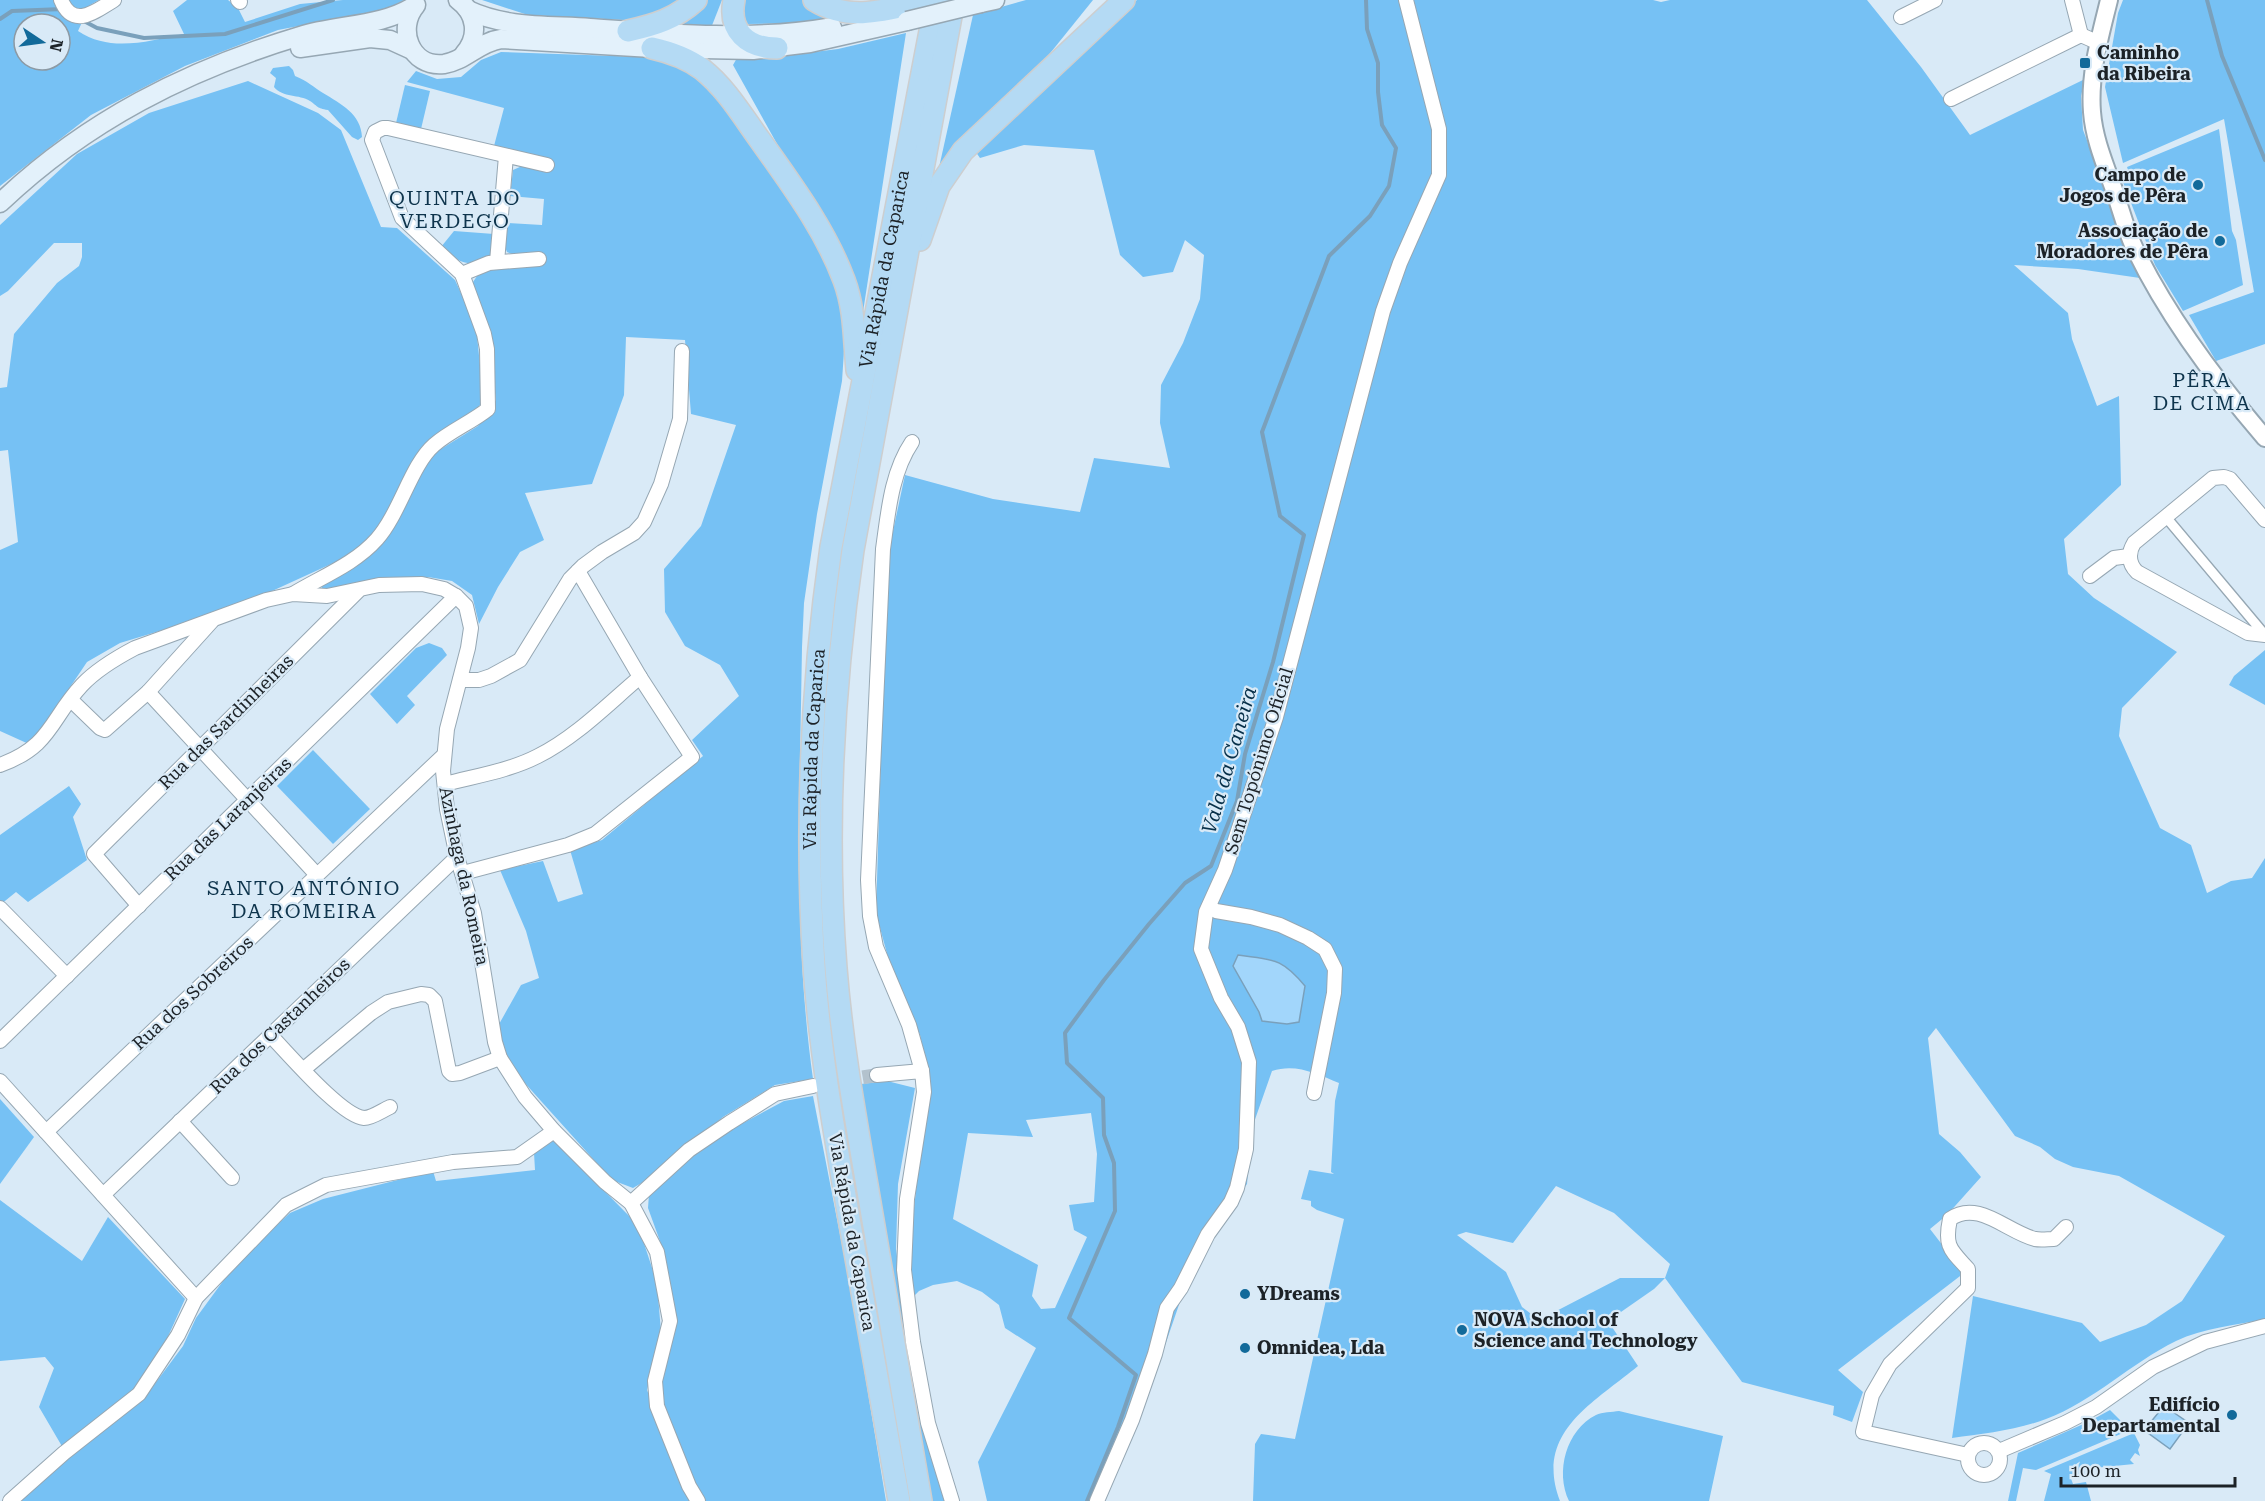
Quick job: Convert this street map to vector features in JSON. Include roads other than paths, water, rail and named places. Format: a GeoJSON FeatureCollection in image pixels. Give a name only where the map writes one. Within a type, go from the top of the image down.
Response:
{"type":"FeatureCollection","features":[{"type":"Feature","properties":{"kind":"highway"},"geometry":{"type":"LineString","coordinates":[[628,31],[656,25],[682,13],[696,0]]}},
{"type":"Feature","properties":{"kind":"highway"},"geometry":{"type":"LineString","coordinates":[[734,0],[733,21],[742,36],[760,47],[777,48]]}},
{"type":"Feature","properties":{"kind":"highway"},"geometry":{"type":"LineString","coordinates":[[814,0],[833,9],[855,13],[919,7]]}},
{"type":"Feature","properties":{"kind":"highway","name":"Via Rápida da Caparica"},"geometry":{"type":"LineString","coordinates":[[921,1501],[851,1092],[836,968],[831,843],[832,759],[842,628],[872,439],[954,0]]}},
{"type":"Feature","properties":{"kind":"highway"},"geometry":{"type":"LineString","coordinates":[[898,306],[939,186],[949,169],[971,142],[1124,0]]}},
{"type":"Feature","properties":{"kind":"highway","name":"Via Rápida da Caparica"},"geometry":{"type":"LineString","coordinates":[[899,1501],[826,1088],[814,967],[810,843],[811,757],[820,625],[831,547],[859,394],[919,7]]}},
{"type":"Feature","properties":{"kind":"highway"},"geometry":{"type":"LineString","coordinates":[[652,48],[686,59],[702,69],[718,84],[732,100],[794,188],[828,244],[844,280],[852,309],[859,394]]}},
{"type":"Feature","properties":{"kind":"main road"},"geometry":{"type":"LineString","coordinates":[[420,1],[409,15],[406,27],[407,39],[412,50],[421,59],[446,64],[485,43],[501,39],[723,51],[810,44],[943,0]]}},
{"type":"Feature","properties":{"kind":"main road"},"geometry":{"type":"LineString","coordinates":[[0,203],[23,181],[85,134],[138,101],[180,80],[294,38],[389,18],[420,1]]}},
{"type":"Feature","properties":{"kind":"main road"},"geometry":{"type":"LineString","coordinates":[[463,4],[498,21],[628,31],[742,36],[817,30],[919,7],[988,2]]}},
{"type":"Feature","properties":{"kind":"main road"},"geometry":{"type":"LineString","coordinates":[[463,4],[474,21],[471,45],[463,55]]}},
{"type":"Feature","properties":{"kind":"main road"},"geometry":{"type":"LineString","coordinates":[[0,213],[36,179],[80,146],[125,117],[209,77],[306,46],[348,40],[384,39],[412,50]]}},
{"type":"Feature","properties":{"kind":"street"},"geometry":{"type":"LineString","coordinates":[[61,0],[66,10],[76,16],[88,16],[114,0]]}},
{"type":"Feature","properties":{"kind":"street","name":"Sem Topónimo Oficial"},"geometry":{"type":"LineString","coordinates":[[1097,1501],[1132,1420],[1155,1354],[1167,1308],[1181,1288],[1208,1234],[1231,1202],[1237,1188],[1246,1149],[1249,1062],[1238,1027],[1221,998],[1201,949],[1209,907],[1225,870],[1276,717],[1383,311],[1400,263],[1439,175],[1439,129],[1406,0]]}},
{"type":"Feature","properties":{"kind":"street"},"geometry":{"type":"LineString","coordinates":[[1901,17],[1935,0]]}},
{"type":"Feature","properties":{"kind":"street"},"geometry":{"type":"LineString","coordinates":[[2072,0],[2081,35]]}},
{"type":"Feature","properties":{"kind":"street"},"geometry":{"type":"LineString","coordinates":[[2109,0],[2098,43],[2091,89],[2095,135],[2133,245],[2152,280],[2210,371],[2265,438]]}},
{"type":"Feature","properties":{"kind":"street"},"geometry":{"type":"LineString","coordinates":[[2081,35],[2098,43]]}},
{"type":"Feature","properties":{"kind":"street"},"geometry":{"type":"LineString","coordinates":[[1951,99],[2081,35]]}},
{"type":"Feature","properties":{"kind":"street"},"geometry":{"type":"LineString","coordinates":[[293,594],[362,553],[377,539],[392,519],[422,462],[434,445],[488,409],[488,363],[484,334],[476,306],[462,274],[402,218],[374,145],[375,132],[387,128],[547,165]]}},
{"type":"Feature","properties":{"kind":"street"},"geometry":{"type":"LineString","coordinates":[[497,262],[506,156]]}},
{"type":"Feature","properties":{"kind":"street"},"geometry":{"type":"LineString","coordinates":[[462,274],[497,262],[539,259]]}},
{"type":"Feature","properties":{"kind":"street"},"geometry":{"type":"LineString","coordinates":[[460,680],[479,680],[491,676],[520,660],[552,607],[578,571],[602,552],[634,533],[644,522],[661,484],[680,419],[682,351]]}},
{"type":"Feature","properties":{"kind":"street"},"geometry":{"type":"LineString","coordinates":[[912,442],[905,452],[890,499],[883,549],[868,880],[870,916],[876,947],[909,1025],[922,1071],[924,1092],[907,1199],[904,1270],[913,1342],[928,1423],[952,1501]]}},
{"type":"Feature","properties":{"kind":"street"},"geometry":{"type":"LineString","coordinates":[[2265,520],[2230,480],[2219,476],[2208,480],[2134,543],[2129,556],[2137,572],[2248,633],[2265,635]]}},
{"type":"Feature","properties":{"kind":"street"},"geometry":{"type":"LineString","coordinates":[[2165,516],[2265,635]]}},
{"type":"Feature","properties":{"kind":"street"},"geometry":{"type":"LineString","coordinates":[[2090,576],[2115,558],[2129,556]]}},
{"type":"Feature","properties":{"kind":"street"},"geometry":{"type":"LineString","coordinates":[[462,873],[568,845],[595,834],[692,757],[640,677],[578,571]]}},
{"type":"Feature","properties":{"kind":"street"},"geometry":{"type":"LineString","coordinates":[[0,765],[37,745],[48,734],[80,686],[116,657],[135,648],[266,600],[293,594],[327,596],[399,583],[422,584],[444,589],[456,596]]}},
{"type":"Feature","properties":{"kind":"street","name":"Rua das Sardinheiras"},"geometry":{"type":"LineString","coordinates":[[139,906],[94,854],[359,590]]}},
{"type":"Feature","properties":{"kind":"street","name":"Azinhaga da Romeira"},"geometry":{"type":"LineString","coordinates":[[456,596],[466,606],[471,628],[447,729],[444,755],[447,809],[457,857],[474,913],[495,1042],[500,1058],[525,1097],[554,1131],[605,1182],[631,1203],[657,1252],[670,1321],[655,1381],[657,1406],[689,1486],[698,1501]]}},
{"type":"Feature","properties":{"kind":"street","name":"Rua das Laranjeiras"},"geometry":{"type":"LineString","coordinates":[[0,1041],[456,596]]}},
{"type":"Feature","properties":{"kind":"street"},"geometry":{"type":"LineString","coordinates":[[71,700],[100,728],[105,730],[148,692],[214,619]]}},
{"type":"Feature","properties":{"kind":"street"},"geometry":{"type":"LineString","coordinates":[[445,784],[486,774],[537,757],[556,746],[640,677]]}},
{"type":"Feature","properties":{"kind":"street"},"geometry":{"type":"LineString","coordinates":[[148,692],[317,875]]}},
{"type":"Feature","properties":{"kind":"street","name":"Rua dos Sobreiros"},"geometry":{"type":"LineString","coordinates":[[46,1132],[444,755]]}},
{"type":"Feature","properties":{"kind":"street","name":"Rua dos Castanheiros"},"geometry":{"type":"LineString","coordinates":[[103,1195],[457,857]]}},
{"type":"Feature","properties":{"kind":"street"},"geometry":{"type":"LineString","coordinates":[[1209,907],[1280,925],[1325,949],[1335,969],[1334,993],[1314,1093]]}},
{"type":"Feature","properties":{"kind":"street"},"geometry":{"type":"LineString","coordinates":[[0,908],[67,976]]}},
{"type":"Feature","properties":{"kind":"street"},"geometry":{"type":"LineString","coordinates":[[304,1069],[388,1002],[421,994],[429,995],[435,1001],[449,1071],[452,1074],[500,1058]]}},
{"type":"Feature","properties":{"kind":"street"},"geometry":{"type":"LineString","coordinates":[[270,1035],[342,1108],[368,1118],[390,1107]]}},
{"type":"Feature","properties":{"kind":"street"},"geometry":{"type":"LineString","coordinates":[[877,1075],[922,1071]]}},
{"type":"Feature","properties":{"kind":"street"},"geometry":{"type":"LineString","coordinates":[[0,1081],[196,1298]]}},
{"type":"Feature","properties":{"kind":"street"},"geometry":{"type":"LineString","coordinates":[[631,1203],[689,1150],[729,1123],[775,1094],[813,1086]]}},
{"type":"Feature","properties":{"kind":"street"},"geometry":{"type":"LineString","coordinates":[[180,1121],[232,1178]]}},
{"type":"Feature","properties":{"kind":"street"},"geometry":{"type":"LineString","coordinates":[[10,1501],[64,1453],[139,1394],[178,1335],[196,1298],[286,1205],[326,1185],[453,1162],[517,1157],[554,1131]]}},
{"type":"Feature","properties":{"kind":"street"},"geometry":{"type":"LineString","coordinates":[[1968,1455],[1863,1432],[1872,1395],[1890,1364],[1968,1288],[1968,1269],[1951,1249],[1947,1236],[1950,1219],[1960,1212],[1975,1212],[2034,1239],[2054,1239],[2066,1227]]}},
{"type":"Feature","properties":{"kind":"street"},"geometry":{"type":"LineString","coordinates":[[1999,1451],[2096,1407],[2153,1367],[2205,1342],[2265,1326]]}},
{"type":"Feature","properties":{"kind":"street"},"geometry":{"type":"LineString","coordinates":[[1990,1444],[1999,1451],[2001,1463],[1998,1469],[1987,1476],[1981,1476],[1969,1465],[1968,1455],[1975,1446],[1990,1444]]}},
{"type":"Feature","properties":{"kind":"waterway"},"geometry":{"type":"LineString","coordinates":[[82,20],[97,28],[144,38],[225,34],[333,0]]}},
{"type":"Feature","properties":{"kind":"waterway","name":"Vala da Caneira"},"geometry":{"type":"LineString","coordinates":[[1087,1501],[1118,1427],[1136,1375],[1069,1318],[1115,1211],[1114,1163],[1104,1135],[1103,1098],[1067,1063],[1065,1033],[1149,924],[1185,883],[1211,866],[1237,801],[1245,754],[1273,662],[1304,535],[1280,516],[1262,432],[1329,256],[1370,216],[1389,186],[1396,148],[1382,125],[1378,92],[1378,63],[1367,29],[1366,0]]}},
{"type":"Feature","properties":{"kind":"waterway"},"geometry":{"type":"LineString","coordinates":[[2207,0],[2222,56],[2265,160]]}},
{"type":"Feature","properties":{"kind":"waterway"},"geometry":{"type":"LineString","coordinates":[[0,19],[12,11],[63,9]]}},
{"type":"Feature","properties":{"kind":"tunnel"},"geometry":{"type":"LineString","coordinates":[[842,1081],[877,1075]]}},
{"type":"Feature","properties":{"kind":"place","name":"Caminho da Ribeira"},"geometry":{"type":"Point","coordinates":[2085,63]}},
{"type":"Feature","properties":{"kind":"place","name":"Campo de Jogos de Pêra"},"geometry":{"type":"Point","coordinates":[2198,185]}},
{"type":"Feature","properties":{"kind":"place","name":"Associação de Moradores de Pêra"},"geometry":{"type":"Point","coordinates":[2220,241]}},
{"type":"Feature","properties":{"kind":"place","name":"YDreams"},"geometry":{"type":"Point","coordinates":[1245,1294]}},
{"type":"Feature","properties":{"kind":"place","name":"NOVA School of Science and Technology"},"geometry":{"type":"Point","coordinates":[1462,1330]}},
{"type":"Feature","properties":{"kind":"place","name":"Omnidea, Lda"},"geometry":{"type":"Point","coordinates":[1245,1348]}},
{"type":"Feature","properties":{"kind":"place","name":"Edifício Departamental"},"geometry":{"type":"Point","coordinates":[2232,1415]}},
{"type":"Feature","properties":{"kind":"district","name":"QUINTA DO VERDEGO"},"geometry":{"type":"Point","coordinates":[455,210]}},
{"type":"Feature","properties":{"kind":"district","name":"PÊRA DE CIMA"},"geometry":{"type":"Point","coordinates":[2202,392]}},
{"type":"Feature","properties":{"kind":"district","name":"SANTO ANTÓNIO DA ROMEIRA"},"geometry":{"type":"Point","coordinates":[304,900]}}]}
